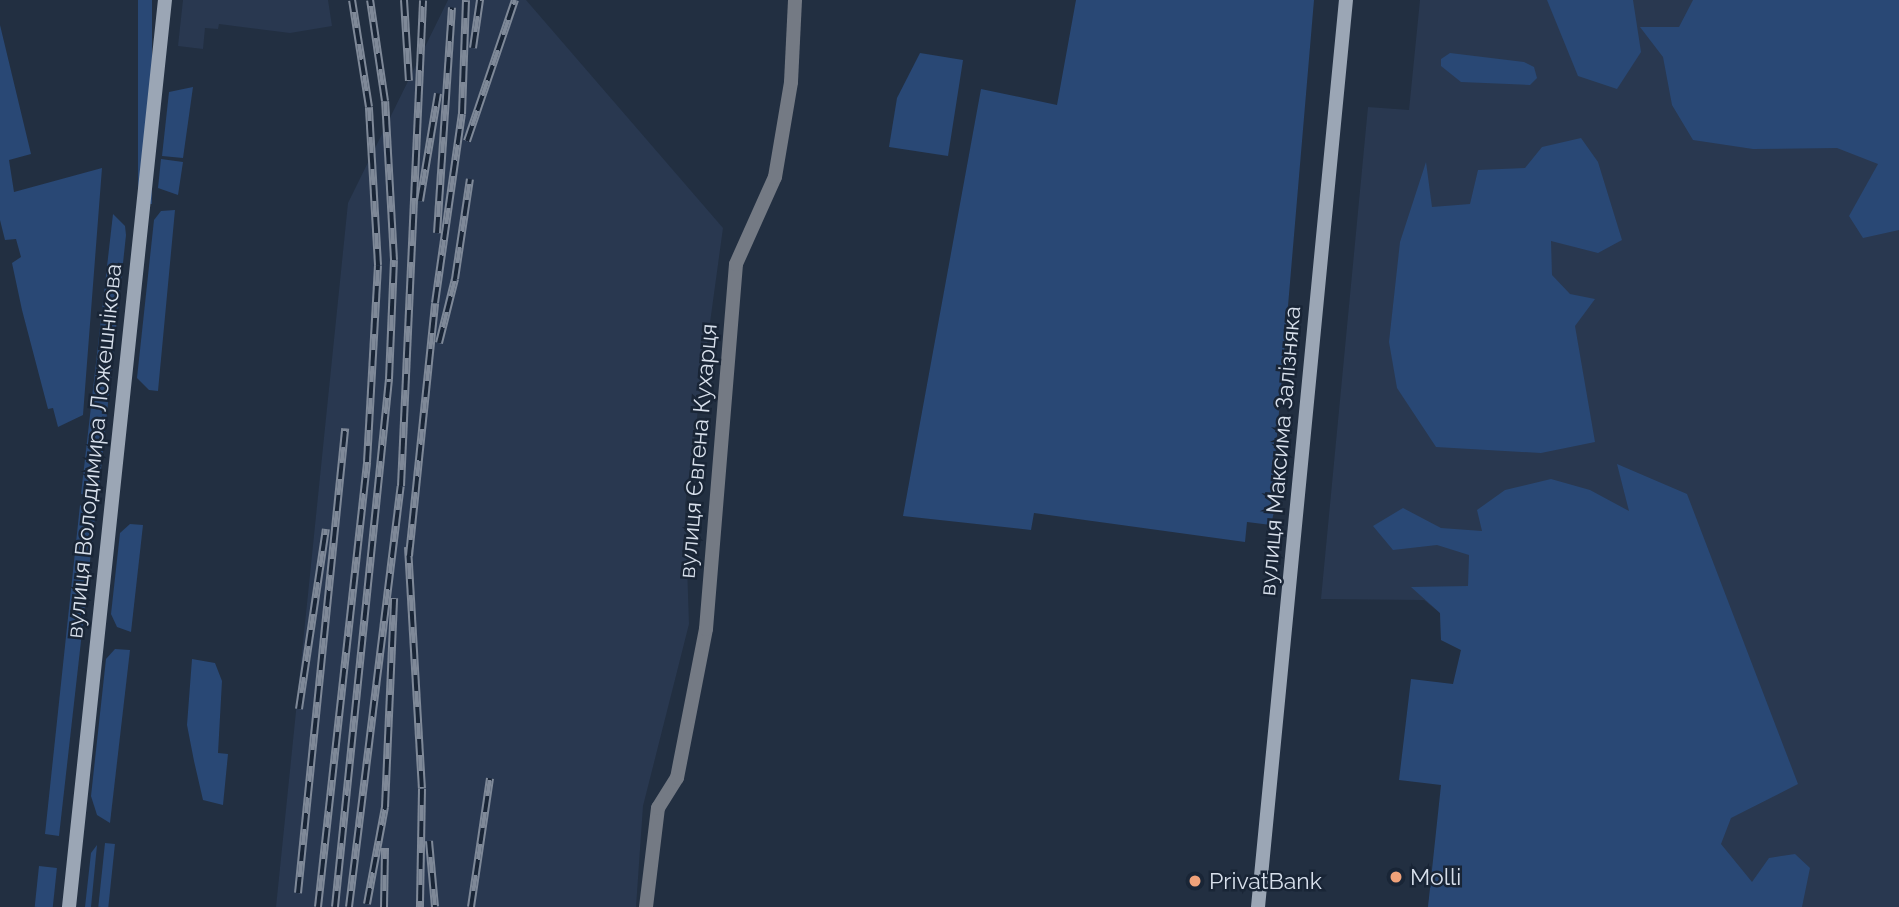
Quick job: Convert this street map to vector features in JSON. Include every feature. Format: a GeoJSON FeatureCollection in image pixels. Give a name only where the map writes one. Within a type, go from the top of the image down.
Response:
{"type":"FeatureCollection","features":[{"type":"Feature","properties":{"kind":"street","name":"вулиця Володимира Ложешнікова"},"geometry":{"type":"LineString","coordinates":[[69,907],[165,0]]}},
{"type":"Feature","properties":{"kind":"street","name":"вулиця Євгена Кухарця"},"geometry":{"type":"LineString","coordinates":[[646,907],[658,808],[677,778],[706,629],[736,264],[775,177],[791,82],[795,0]]}},
{"type":"Feature","properties":{"kind":"street","name":"вулиця Максима Залізняка"},"geometry":{"type":"LineString","coordinates":[[1258,907],[1346,0]]}},
{"type":"Feature","properties":{"kind":"shaded area"},"geometry":{"type":"Polygon","coordinates":[[[138,0],[152,0],[152,204],[138,204],[138,0]]]}},
{"type":"Feature","properties":{"kind":"shaded area"},"geometry":{"type":"Polygon","coordinates":[[[183,0],[328,0],[332,26],[290,33],[219,24],[218,29],[205,28],[203,49],[178,46],[183,0]]]}},
{"type":"Feature","properties":{"kind":"shaded area"},"geometry":{"type":"Polygon","coordinates":[[[448,0],[526,0],[723,228],[685,505],[689,624],[643,806],[636,907],[276,907],[348,203],[448,0]]]}},
{"type":"Feature","properties":{"kind":"shaded area"},"geometry":{"type":"Polygon","coordinates":[[[1076,0],[1314,0],[1271,506],[1275,507],[1271,525],[1247,522],[1245,542],[1034,513],[1031,530],[903,516],[981,89],[1057,105],[1076,0]]]}},
{"type":"Feature","properties":{"kind":"shaded area"},"geometry":{"type":"Polygon","coordinates":[[[1420,0],[1899,0],[1899,907],[1428,907],[1461,650],[1441,640],[1440,613],[1424,600],[1321,599],[1368,107],[1409,110],[1420,0]]]}},
{"type":"Feature","properties":{"kind":"shaded area"},"geometry":{"type":"Polygon","coordinates":[[[1547,0],[1633,0],[1641,52],[1617,89],[1578,76],[1547,0]]]}},
{"type":"Feature","properties":{"kind":"shaded area"},"geometry":{"type":"Polygon","coordinates":[[[1693,0],[1899,0],[1899,230],[1863,238],[1849,216],[1878,164],[1837,148],[1753,149],[1693,140],[1672,105],[1663,57],[1640,27],[1679,27],[1693,0]]]}},
{"type":"Feature","properties":{"kind":"shaded area"},"geometry":{"type":"Polygon","coordinates":[[[0,25],[31,154],[9,160],[14,192],[102,168],[83,415],[58,427],[53,408],[48,409],[22,310],[12,263],[21,257],[16,239],[5,240],[0,220],[0,25]]]}},
{"type":"Feature","properties":{"kind":"shaded area"},"geometry":{"type":"Polygon","coordinates":[[[920,53],[963,60],[948,156],[889,147],[897,98],[920,53]]]}},
{"type":"Feature","properties":{"kind":"shaded area"},"geometry":{"type":"Polygon","coordinates":[[[1450,53],[1524,62],[1534,67],[1537,78],[1530,85],[1461,82],[1441,66],[1441,59],[1450,53]]]}},
{"type":"Feature","properties":{"kind":"shaded area"},"geometry":{"type":"Polygon","coordinates":[[[193,87],[183,158],[162,156],[169,92],[193,87]]]}},
{"type":"Feature","properties":{"kind":"shaded area"},"geometry":{"type":"Polygon","coordinates":[[[1581,138],[1598,162],[1622,240],[1598,253],[1551,241],[1552,275],[1570,294],[1595,299],[1575,326],[1595,442],[1541,453],[1436,447],[1397,388],[1389,342],[1400,242],[1426,162],[1432,207],[1470,204],[1478,170],[1525,168],[1542,147],[1581,138]]]}},
{"type":"Feature","properties":{"kind":"shaded area"},"geometry":{"type":"Polygon","coordinates":[[[161,159],[183,162],[178,195],[158,188],[161,159]]]}},
{"type":"Feature","properties":{"kind":"shaded area"},"geometry":{"type":"Polygon","coordinates":[[[175,210],[158,391],[149,390],[137,378],[154,220],[161,211],[175,210]]]}},
{"type":"Feature","properties":{"kind":"shaded area"},"geometry":{"type":"Polygon","coordinates":[[[113,214],[125,226],[126,235],[98,497],[81,494],[113,214]]]}},
{"type":"Feature","properties":{"kind":"shaded area"},"geometry":{"type":"Polygon","coordinates":[[[1617,464],[1687,494],[1798,784],[1731,818],[1721,844],[1752,882],[1769,858],[1795,854],[1810,868],[1802,907],[1428,907],[1441,785],[1399,780],[1411,679],[1453,684],[1461,650],[1441,640],[1440,613],[1411,587],[1468,586],[1469,555],[1437,545],[1393,550],[1373,526],[1403,508],[1441,528],[1482,531],[1477,510],[1505,490],[1551,479],[1590,490],[1629,511],[1617,464]]]}},
{"type":"Feature","properties":{"kind":"shaded area"},"geometry":{"type":"Polygon","coordinates":[[[80,505],[95,517],[59,836],[45,834],[80,505]]]}},
{"type":"Feature","properties":{"kind":"shaded area"},"geometry":{"type":"Polygon","coordinates":[[[130,524],[143,525],[131,632],[117,627],[111,614],[120,533],[130,524]]]}},
{"type":"Feature","properties":{"kind":"shaded area"},"geometry":{"type":"Polygon","coordinates":[[[115,649],[130,650],[110,823],[97,815],[91,796],[106,659],[115,649]]]}},
{"type":"Feature","properties":{"kind":"shaded area"},"geometry":{"type":"Polygon","coordinates":[[[192,659],[215,663],[222,681],[218,753],[228,754],[223,805],[203,800],[194,761],[187,725],[192,659]]]}},
{"type":"Feature","properties":{"kind":"shaded area"},"geometry":{"type":"Polygon","coordinates":[[[105,843],[115,844],[108,907],[98,907],[105,843]]]}},
{"type":"Feature","properties":{"kind":"shaded area"},"geometry":{"type":"Polygon","coordinates":[[[97,845],[91,907],[85,907],[91,853],[97,845]]]}},
{"type":"Feature","properties":{"kind":"shaded area"},"geometry":{"type":"Polygon","coordinates":[[[39,866],[57,868],[53,907],[35,907],[39,866]]]}},
{"type":"Feature","properties":{"kind":"railway"},"geometry":{"type":"LineString","coordinates":[[318,907],[367,462],[378,265],[369,107],[352,0]]}},
{"type":"Feature","properties":{"kind":"railway"},"geometry":{"type":"LineString","coordinates":[[335,907],[389,379],[394,260],[385,101],[370,0]]}},
{"type":"Feature","properties":{"kind":"railway"},"geometry":{"type":"LineString","coordinates":[[404,0],[409,81]]}},
{"type":"Feature","properties":{"kind":"railway"},"geometry":{"type":"LineString","coordinates":[[349,907],[401,486],[423,0]]}},
{"type":"Feature","properties":{"kind":"railway"},"geometry":{"type":"LineString","coordinates":[[409,556],[435,303],[462,114],[466,0]]}},
{"type":"Feature","properties":{"kind":"railway"},"geometry":{"type":"LineString","coordinates":[[473,48],[480,0]]}},
{"type":"Feature","properties":{"kind":"railway"},"geometry":{"type":"LineString","coordinates":[[467,141],[515,0]]}},
{"type":"Feature","properties":{"kind":"railway"},"geometry":{"type":"LineString","coordinates":[[437,233],[452,7]]}},
{"type":"Feature","properties":{"kind":"railway"},"geometry":{"type":"LineString","coordinates":[[420,201],[438,94]]}},
{"type":"Feature","properties":{"kind":"railway"},"geometry":{"type":"LineString","coordinates":[[439,343],[455,279],[470,179]]}},
{"type":"Feature","properties":{"kind":"railway"},"geometry":{"type":"LineString","coordinates":[[298,893],[345,428]]}},
{"type":"Feature","properties":{"kind":"railway"},"geometry":{"type":"LineString","coordinates":[[299,709],[326,529]]}},
{"type":"Feature","properties":{"kind":"railway"},"geometry":{"type":"LineString","coordinates":[[408,547],[422,789],[420,907]]}},
{"type":"Feature","properties":{"kind":"railway"},"geometry":{"type":"LineString","coordinates":[[367,904],[385,807],[394,598]]}},
{"type":"Feature","properties":{"kind":"railway"},"geometry":{"type":"LineString","coordinates":[[471,907],[490,778]]}},
{"type":"Feature","properties":{"kind":"railway"},"geometry":{"type":"LineString","coordinates":[[429,841],[435,907]]}},
{"type":"Feature","properties":{"kind":"railway"},"geometry":{"type":"LineString","coordinates":[[384,907],[385,848]]}},
{"type":"Feature","properties":{"kind":"place","name":"Molli"},"geometry":{"type":"Point","coordinates":[1396,877]}},
{"type":"Feature","properties":{"kind":"place","name":"PrivatBank"},"geometry":{"type":"Point","coordinates":[1195,881]}}]}
